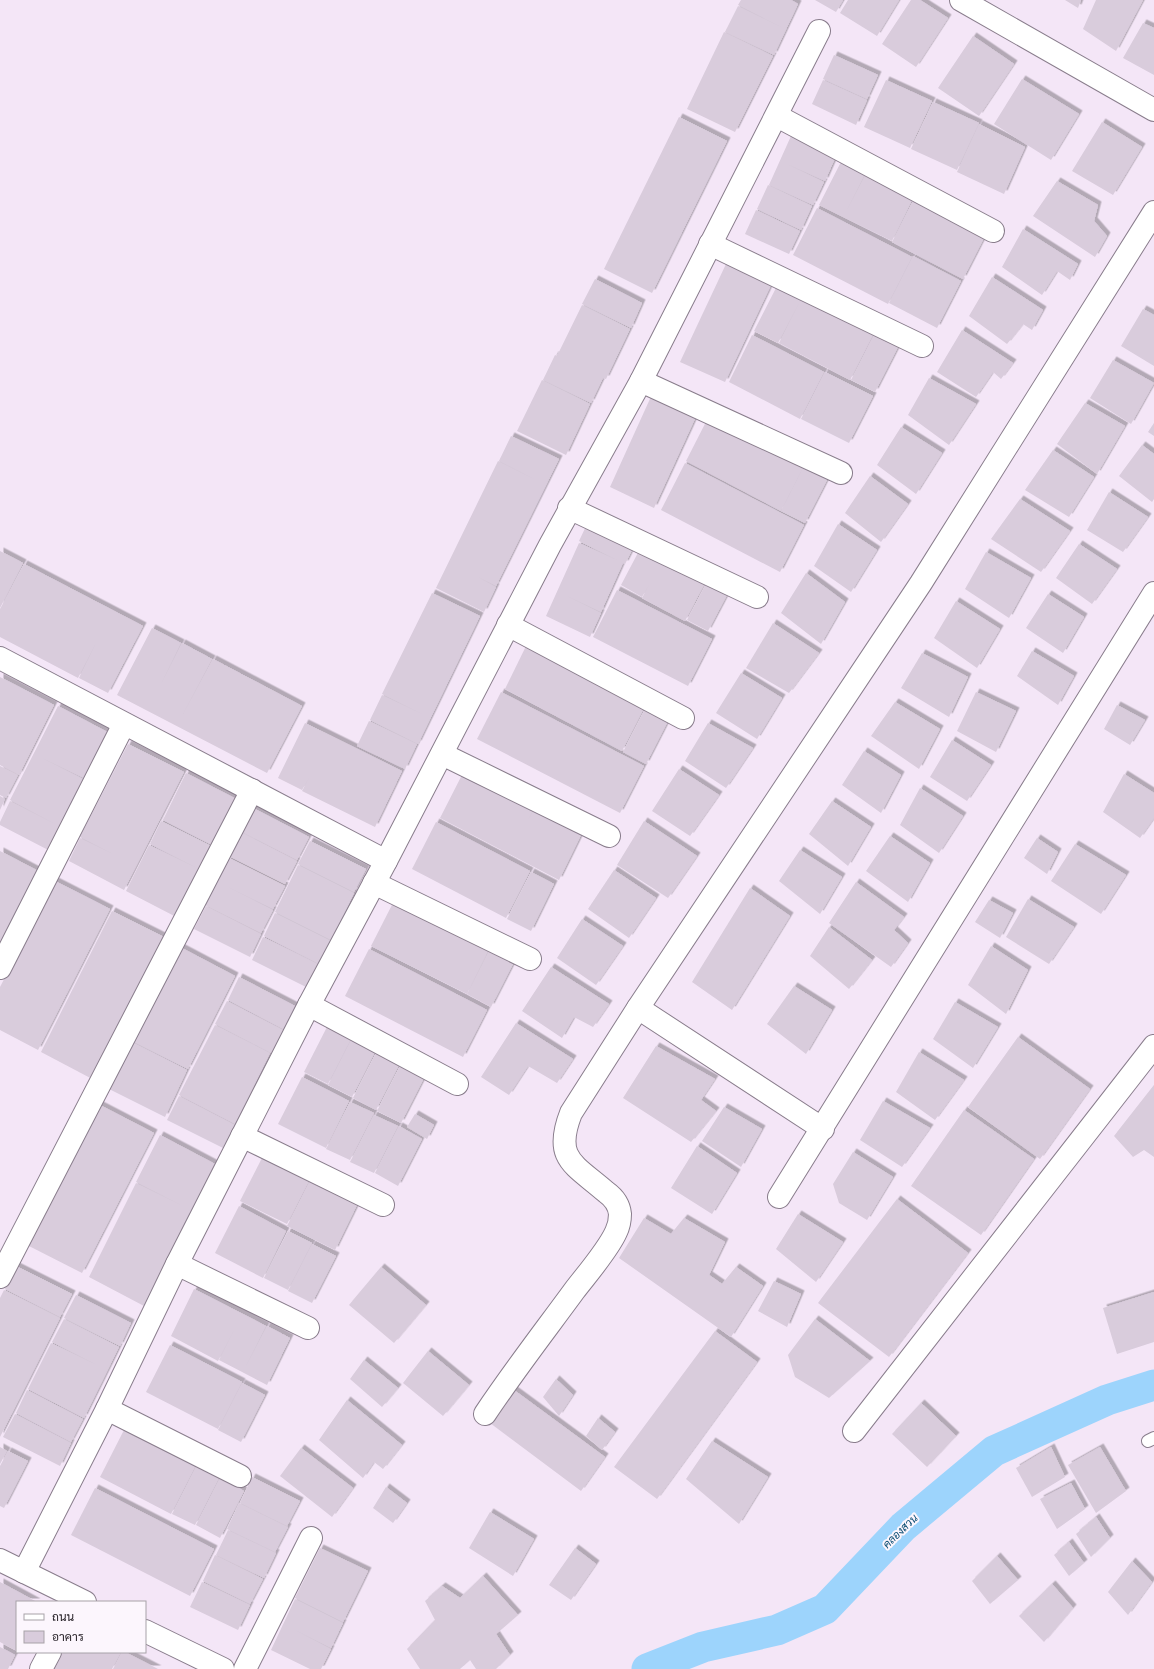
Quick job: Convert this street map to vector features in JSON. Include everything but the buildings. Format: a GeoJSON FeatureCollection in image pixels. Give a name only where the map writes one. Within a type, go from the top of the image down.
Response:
{"type":"FeatureCollection","features":[{"type":"Feature","properties":{"kind":"street"},"geometry":{"type":"LineString","coordinates":[[961,0],[1154,110]]}},
{"type":"Feature","properties":{"kind":"street"},"geometry":{"type":"LineString","coordinates":[[24,1572],[107,1409],[177,1264],[309,1005],[442,754],[569,508],[641,381],[819,31]]}},
{"type":"Feature","properties":{"kind":"street"},"geometry":{"type":"LineString","coordinates":[[777,116],[993,231]]}},
{"type":"Feature","properties":{"kind":"street"},"geometry":{"type":"LineString","coordinates":[[485,1414],[504,1385],[594,1265],[618,1228],[620,1213],[617,1204],[611,1196],[575,1166],[566,1155],[563,1144],[564,1130],[571,1113],[638,1008],[921,583],[1154,212]]}},
{"type":"Feature","properties":{"kind":"street"},"geometry":{"type":"LineString","coordinates":[[710,244],[922,346]]}},
{"type":"Feature","properties":{"kind":"street"},"geometry":{"type":"LineString","coordinates":[[641,381],[841,473]]}},
{"type":"Feature","properties":{"kind":"street"},"geometry":{"type":"LineString","coordinates":[[569,508],[757,597]]}},
{"type":"Feature","properties":{"kind":"street"},"geometry":{"type":"LineString","coordinates":[[779,1197],[1108,665],[1154,594]]}},
{"type":"Feature","properties":{"kind":"street"},"geometry":{"type":"LineString","coordinates":[[508,625],[683,718]]}},
{"type":"Feature","properties":{"kind":"street"},"geometry":{"type":"LineString","coordinates":[[0,658],[386,861]]}},
{"type":"Feature","properties":{"kind":"street"},"geometry":{"type":"LineString","coordinates":[[0,968],[124,724]]}},
{"type":"Feature","properties":{"kind":"street"},"geometry":{"type":"LineString","coordinates":[[442,754],[609,836]]}},
{"type":"Feature","properties":{"kind":"street"},"geometry":{"type":"LineString","coordinates":[[0,1277],[252,790]]}},
{"type":"Feature","properties":{"kind":"street"},"geometry":{"type":"LineString","coordinates":[[374,883],[530,959]]}},
{"type":"Feature","properties":{"kind":"street"},"geometry":{"type":"LineString","coordinates":[[309,1005],[457,1084]]}},
{"type":"Feature","properties":{"kind":"street"},"geometry":{"type":"LineString","coordinates":[[638,1008],[822,1129]]}},
{"type":"Feature","properties":{"kind":"street"},"geometry":{"type":"LineString","coordinates":[[854,1431],[1154,1046]]}},
{"type":"Feature","properties":{"kind":"street"},"geometry":{"type":"LineString","coordinates":[[242,1136],[383,1205]]}},
{"type":"Feature","properties":{"kind":"street"},"geometry":{"type":"LineString","coordinates":[[177,1264],[308,1328]]}},
{"type":"Feature","properties":{"kind":"street"},"geometry":{"type":"LineString","coordinates":[[107,1409],[240,1476]]}},
{"type":"Feature","properties":{"kind":"street"},"geometry":{"type":"LineString","coordinates":[[245,1669],[311,1538]]}},
{"type":"Feature","properties":{"kind":"street"},"geometry":{"type":"LineString","coordinates":[[0,1560],[80,1601]]}},
{"type":"Feature","properties":{"kind":"street"},"geometry":{"type":"LineString","coordinates":[[146,1631],[223,1669]]}},
{"type":"Feature","properties":{"kind":"street"},"geometry":{"type":"LineString","coordinates":[[41,1669],[49,1653]]}},
{"type":"Feature","properties":{"kind":"waterway","name":"คลองสวน"},"geometry":{"type":"LineString","coordinates":[[647,1669],[703,1647],[777,1630],[825,1609],[903,1527],[994,1451],[1107,1400],[1154,1385]]}}]}
